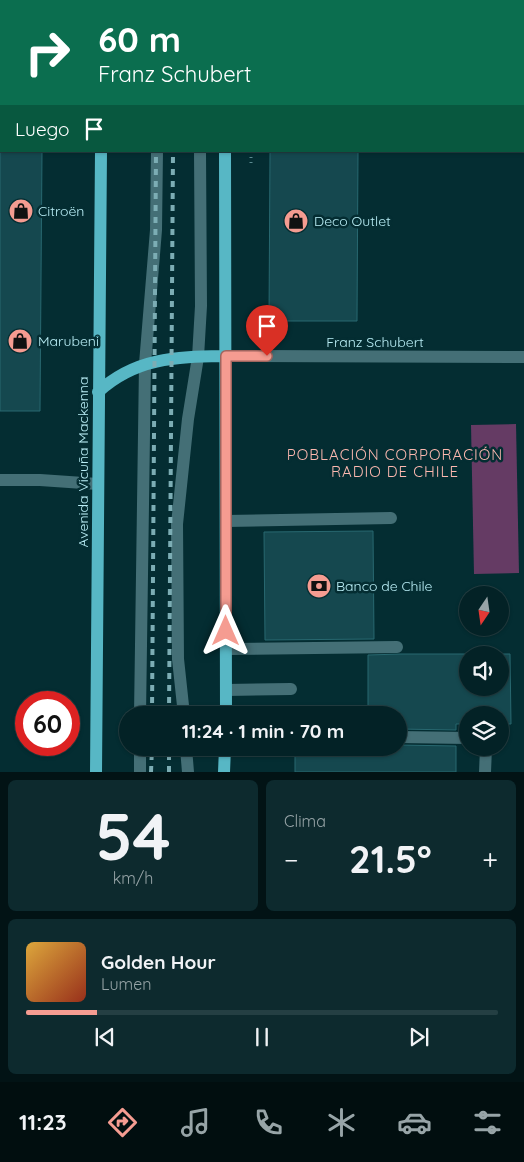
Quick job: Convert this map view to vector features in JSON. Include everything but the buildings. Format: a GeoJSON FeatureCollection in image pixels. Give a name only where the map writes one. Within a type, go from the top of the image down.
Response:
{"type":"FeatureCollection","features":[{"type":"Feature","properties":{"kind":"main road","name":"Avenida Vicuña Mackenna"},"geometry":{"type":"LineString","coordinates":[[96,772],[101,152]]}},
{"type":"Feature","properties":{"kind":"main road"},"geometry":{"type":"LineString","coordinates":[[225,152],[226,706]]}},
{"type":"Feature","properties":{"kind":"main road"},"geometry":{"type":"LineString","coordinates":[[98,392],[110,381],[145,364],[162,360],[226,356]]}},
{"type":"Feature","properties":{"kind":"main road"},"geometry":{"type":"LineString","coordinates":[[224,772],[225,756]]}},
{"type":"Feature","properties":{"kind":"street"},"geometry":{"type":"LineString","coordinates":[[140,706],[145,364],[156,230],[157,152]]}},
{"type":"Feature","properties":{"kind":"street"},"geometry":{"type":"LineString","coordinates":[[183,706],[178,659],[176,524],[188,419],[198,357],[201,306],[200,152]]}},
{"type":"Feature","properties":{"kind":"street","name":"Franz Schubert"},"geometry":{"type":"LineString","coordinates":[[226,356],[524,358]]}},
{"type":"Feature","properties":{"kind":"street"},"geometry":{"type":"LineString","coordinates":[[0,480],[40,480],[98,484]]}},
{"type":"Feature","properties":{"kind":"street"},"geometry":{"type":"LineString","coordinates":[[226,521],[392,518]]}},
{"type":"Feature","properties":{"kind":"street"},"geometry":{"type":"LineString","coordinates":[[226,649],[397,647]]}},
{"type":"Feature","properties":{"kind":"street"},"geometry":{"type":"LineString","coordinates":[[226,690],[291,689]]}},
{"type":"Feature","properties":{"kind":"street"},"geometry":{"type":"LineString","coordinates":[[407,737],[459,738]]}},
{"type":"Feature","properties":{"kind":"street"},"geometry":{"type":"LineString","coordinates":[[132,772],[138,756]]}},
{"type":"Feature","properties":{"kind":"street"},"geometry":{"type":"LineString","coordinates":[[140,756],[140,772]]}},
{"type":"Feature","properties":{"kind":"street"},"geometry":{"type":"LineString","coordinates":[[187,756],[188,772]]}},
{"type":"Feature","properties":{"kind":"street"},"geometry":{"type":"LineString","coordinates":[[485,772],[486,756]]}},
{"type":"Feature","properties":{"kind":"shaded area"},"geometry":{"type":"Polygon","coordinates":[[[516,424],[519,573],[474,574],[471,425],[516,424]]]}},
{"type":"Feature","properties":{"kind":"railway"},"geometry":{"type":"LineString","coordinates":[[152,706],[156,152]]}},
{"type":"Feature","properties":{"kind":"railway"},"geometry":{"type":"LineString","coordinates":[[169,706],[173,152]]}},
{"type":"Feature","properties":{"kind":"railway"},"geometry":{"type":"LineString","coordinates":[[151,772],[152,756]]}},
{"type":"Feature","properties":{"kind":"railway"},"geometry":{"type":"LineString","coordinates":[[169,756],[169,772]]}},
{"type":"Feature","properties":{"kind":"place","name":"Citroën"},"geometry":{"type":"Point","coordinates":[21,211]}},
{"type":"Feature","properties":{"kind":"place","name":"Deco Outlet"},"geometry":{"type":"Point","coordinates":[296,221]}},
{"type":"Feature","properties":{"kind":"place","name":"Marubeni"},"geometry":{"type":"Point","coordinates":[20,341]}},
{"type":"Feature","properties":{"kind":"place","name":"Banco de Chile"},"geometry":{"type":"Point","coordinates":[319,586]}},
{"type":"Feature","properties":{"kind":"district","name":"POBLACIÓN CORPORACIÓN RADIO DE CHILE"},"geometry":{"type":"Point","coordinates":[395,462]}},
{"type":"Feature","properties":{"kind":"route"},"geometry":{"type":"LineString","coordinates":[[226,631],[226,356],[267,356]]}}]}
